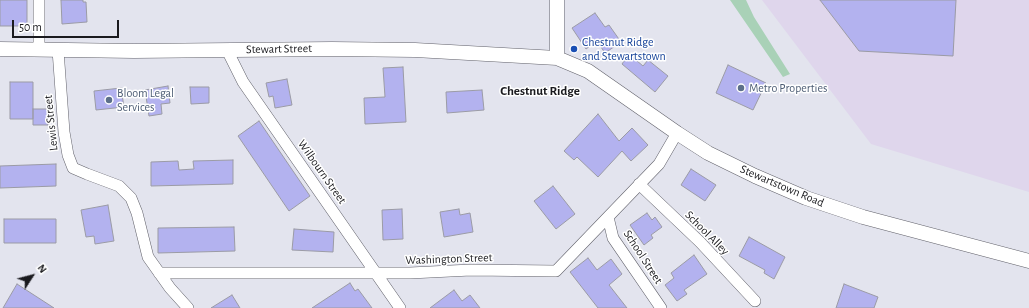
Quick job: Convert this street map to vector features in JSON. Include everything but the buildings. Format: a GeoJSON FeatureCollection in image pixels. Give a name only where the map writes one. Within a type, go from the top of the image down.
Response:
{"type":"FeatureCollection","features":[{"type":"Feature","properties":{"kind":"street"},"geometry":{"type":"LineString","coordinates":[[39,0],[39,50]]}},
{"type":"Feature","properties":{"kind":"street"},"geometry":{"type":"LineString","coordinates":[[557,0],[557,58]]}},
{"type":"Feature","properties":{"kind":"street","name":"Stewart Street"},"geometry":{"type":"LineString","coordinates":[[0,49],[415,50],[557,58]]}},
{"type":"Feature","properties":{"kind":"street","name":"Lewis Street"},"geometry":{"type":"LineString","coordinates":[[58,50],[64,132],[68,155],[73,168],[119,186],[131,198],[138,213],[148,257],[159,273],[188,308]]}},
{"type":"Feature","properties":{"kind":"street","name":"Wilbourn Street"},"geometry":{"type":"LineString","coordinates":[[227,50],[244,82],[400,308]]}},
{"type":"Feature","properties":{"kind":"street","name":"Stewartstown Road"},"geometry":{"type":"LineString","coordinates":[[557,58],[588,71],[677,133],[708,152],[755,176],[806,198],[863,217],[1029,262]]}},
{"type":"Feature","properties":{"kind":"street","name":"Washington Street"},"geometry":{"type":"LineString","coordinates":[[159,273],[410,273],[471,270],[556,271],[659,164],[677,133]]}},
{"type":"Feature","properties":{"kind":"street","name":"School Alley"},"geometry":{"type":"LineString","coordinates":[[639,184],[700,242],[755,301]]}},
{"type":"Feature","properties":{"kind":"street","name":"School Street"},"geometry":{"type":"LineString","coordinates":[[608,217],[613,238],[661,308]]}},
{"type":"Feature","properties":{"kind":"shaded area"},"geometry":{"type":"Polygon","coordinates":[[[762,0],[1029,0],[1029,192],[871,144],[762,0]]]}},
{"type":"Feature","properties":{"kind":"green space"},"geometry":{"type":"Polygon","coordinates":[[[730,0],[746,0],[754,17],[790,74],[783,77],[730,0]]]}},
{"type":"Feature","properties":{"kind":"place","name":"Chestnut Ridge and Stewartstown"},"geometry":{"type":"Point","coordinates":[574,49]}},
{"type":"Feature","properties":{"kind":"place","name":"Metro Properties"},"geometry":{"type":"Point","coordinates":[741,88]}},
{"type":"Feature","properties":{"kind":"place","name":"Bloom Legal Services"},"geometry":{"type":"Point","coordinates":[109,100]}},
{"type":"Feature","properties":{"kind":"district","name":"Chestnut Ridge"},"geometry":{"type":"Point","coordinates":[540,91]}}]}
